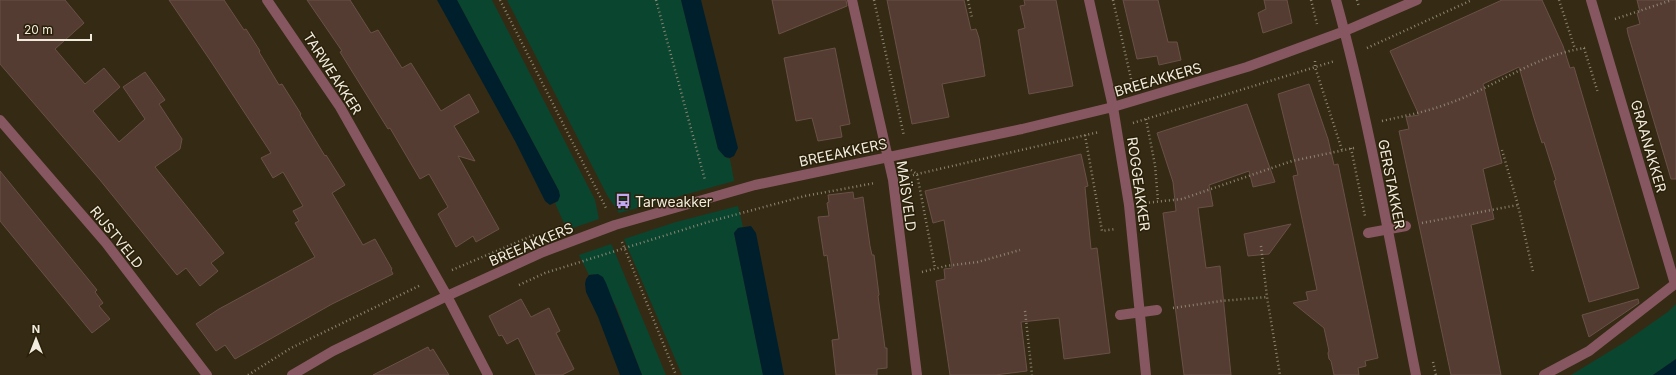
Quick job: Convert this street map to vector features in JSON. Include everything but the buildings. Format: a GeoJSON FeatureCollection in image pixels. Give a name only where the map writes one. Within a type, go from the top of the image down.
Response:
{"type":"FeatureCollection","features":[{"type":"Feature","properties":{"kind":"street","name":"TARWEAKKER"},"geometry":{"type":"LineString","coordinates":[[267,0],[340,107],[447,296],[488,375]]}},
{"type":"Feature","properties":{"kind":"street","name":"MAÏSVELD"},"geometry":{"type":"LineString","coordinates":[[852,0],[893,180],[917,375]]}},
{"type":"Feature","properties":{"kind":"street","name":"ROGGEAKKER"},"geometry":{"type":"LineString","coordinates":[[1089,0],[1113,107],[1129,205],[1146,375]]}},
{"type":"Feature","properties":{"kind":"street","name":"GERSTAKKER"},"geometry":{"type":"LineString","coordinates":[[1336,0],[1345,31],[1366,125],[1416,375]]}},
{"type":"Feature","properties":{"kind":"street","name":"BREEAKKERS"},"geometry":{"type":"LineString","coordinates":[[292,375],[333,351],[542,252],[615,226],[755,186],[1022,129],[1113,107],[1247,67],[1345,31],[1417,0]]}},
{"type":"Feature","properties":{"kind":"street","name":"GRAANAKKER"},"geometry":{"type":"LineString","coordinates":[[1544,375],[1589,351],[1675,284],[1606,44],[1591,0]]}},
{"type":"Feature","properties":{"kind":"street","name":"RIJSTVELD"},"geometry":{"type":"LineString","coordinates":[[0,120],[106,243],[207,375]]}},
{"type":"Feature","properties":{"kind":"street"},"geometry":{"type":"LineString","coordinates":[[1368,233],[1406,226]]}},
{"type":"Feature","properties":{"kind":"street"},"geometry":{"type":"LineString","coordinates":[[1120,315],[1157,310]]}},
{"type":"Feature","properties":{"kind":"path"},"geometry":{"type":"LineString","coordinates":[[500,0],[615,226],[676,375]]}},
{"type":"Feature","properties":{"kind":"path"},"geometry":{"type":"LineString","coordinates":[[656,0],[705,181]]}},
{"type":"Feature","properties":{"kind":"path"},"geometry":{"type":"LineString","coordinates":[[968,0],[972,18]]}},
{"type":"Feature","properties":{"kind":"path"},"geometry":{"type":"LineString","coordinates":[[1311,0],[1317,22],[1315,67],[1342,150]]}},
{"type":"Feature","properties":{"kind":"path"},"geometry":{"type":"LineString","coordinates":[[1559,0],[1575,49]]}},
{"type":"Feature","properties":{"kind":"path"},"geometry":{"type":"LineString","coordinates":[[1599,24],[1672,0]]}},
{"type":"Feature","properties":{"kind":"path"},"geometry":{"type":"LineString","coordinates":[[1366,125],[1448,104],[1547,58],[1575,49],[1606,44]]}},
{"type":"Feature","properties":{"kind":"path"},"geometry":{"type":"LineString","coordinates":[[1129,205],[1182,198],[1292,160],[1370,144]]}},
{"type":"Feature","properties":{"kind":"path"},"geometry":{"type":"LineString","coordinates":[[1502,150],[1518,205],[1533,272]]}},
{"type":"Feature","properties":{"kind":"path"},"geometry":{"type":"LineString","coordinates":[[888,157],[917,174],[935,268]]}},
{"type":"Feature","properties":{"kind":"path"},"geometry":{"type":"LineString","coordinates":[[1406,226],[1518,205]]}},
{"type":"Feature","properties":{"kind":"path"},"geometry":{"type":"LineString","coordinates":[[1261,246],[1267,297],[1280,375]]}},
{"type":"Feature","properties":{"kind":"path"},"geometry":{"type":"LineString","coordinates":[[904,276],[935,268],[978,262],[1020,250]]}},
{"type":"Feature","properties":{"kind":"path"},"geometry":{"type":"LineString","coordinates":[[1157,310],[1220,301],[1267,297]]}},
{"type":"Feature","properties":{"kind":"path"},"geometry":{"type":"LineString","coordinates":[[1026,311],[1032,375]]}},
{"type":"Feature","properties":{"kind":"green space"},"geometry":{"type":"Polygon","coordinates":[[[457,0],[492,0],[595,200],[599,219],[567,230],[555,203],[558,201],[559,191],[457,0]]]}},
{"type":"Feature","properties":{"kind":"green space"},"geometry":{"type":"Polygon","coordinates":[[[507,0],[681,0],[718,149],[725,157],[730,159],[734,181],[619,213],[607,195],[507,0]]]}},
{"type":"Feature","properties":{"kind":"green space"},"geometry":{"type":"Polygon","coordinates":[[[738,206],[743,227],[738,228],[734,233],[763,375],[682,375],[624,239],[676,222],[738,206]]]}},
{"type":"Feature","properties":{"kind":"green space"},"geometry":{"type":"Polygon","coordinates":[[[611,244],[666,375],[642,375],[616,306],[594,274],[589,275],[579,255],[611,244]]]}},
{"type":"Feature","properties":{"kind":"green space"},"geometry":{"type":"Polygon","coordinates":[[[1676,304],[1676,359],[1653,375],[1571,375],[1625,342],[1669,311],[1676,304]]]}},
{"type":"Feature","properties":{"kind":"water"},"geometry":{"type":"Polygon","coordinates":[[[437,0],[457,0],[559,191],[560,196],[558,201],[550,205],[545,201],[515,141],[437,0]]]}},
{"type":"Feature","properties":{"kind":"water"},"geometry":{"type":"Polygon","coordinates":[[[681,0],[701,0],[738,148],[734,156],[730,158],[725,157],[718,149],[681,0]]]}},
{"type":"Feature","properties":{"kind":"water"},"geometry":{"type":"Polygon","coordinates":[[[751,226],[756,233],[784,375],[763,375],[734,233],[738,228],[751,226]]]}},
{"type":"Feature","properties":{"kind":"water"},"geometry":{"type":"Polygon","coordinates":[[[598,274],[603,277],[606,283],[642,375],[620,375],[598,317],[586,292],[586,279],[589,275],[598,274]]]}},
{"type":"Feature","properties":{"kind":"water"},"geometry":{"type":"Polygon","coordinates":[[[1676,359],[1676,375],[1653,375],[1676,359]]]}},
{"type":"Feature","properties":{"kind":"place","name":"Tarweakker"},"geometry":{"type":"Point","coordinates":[623,201]}}]}
